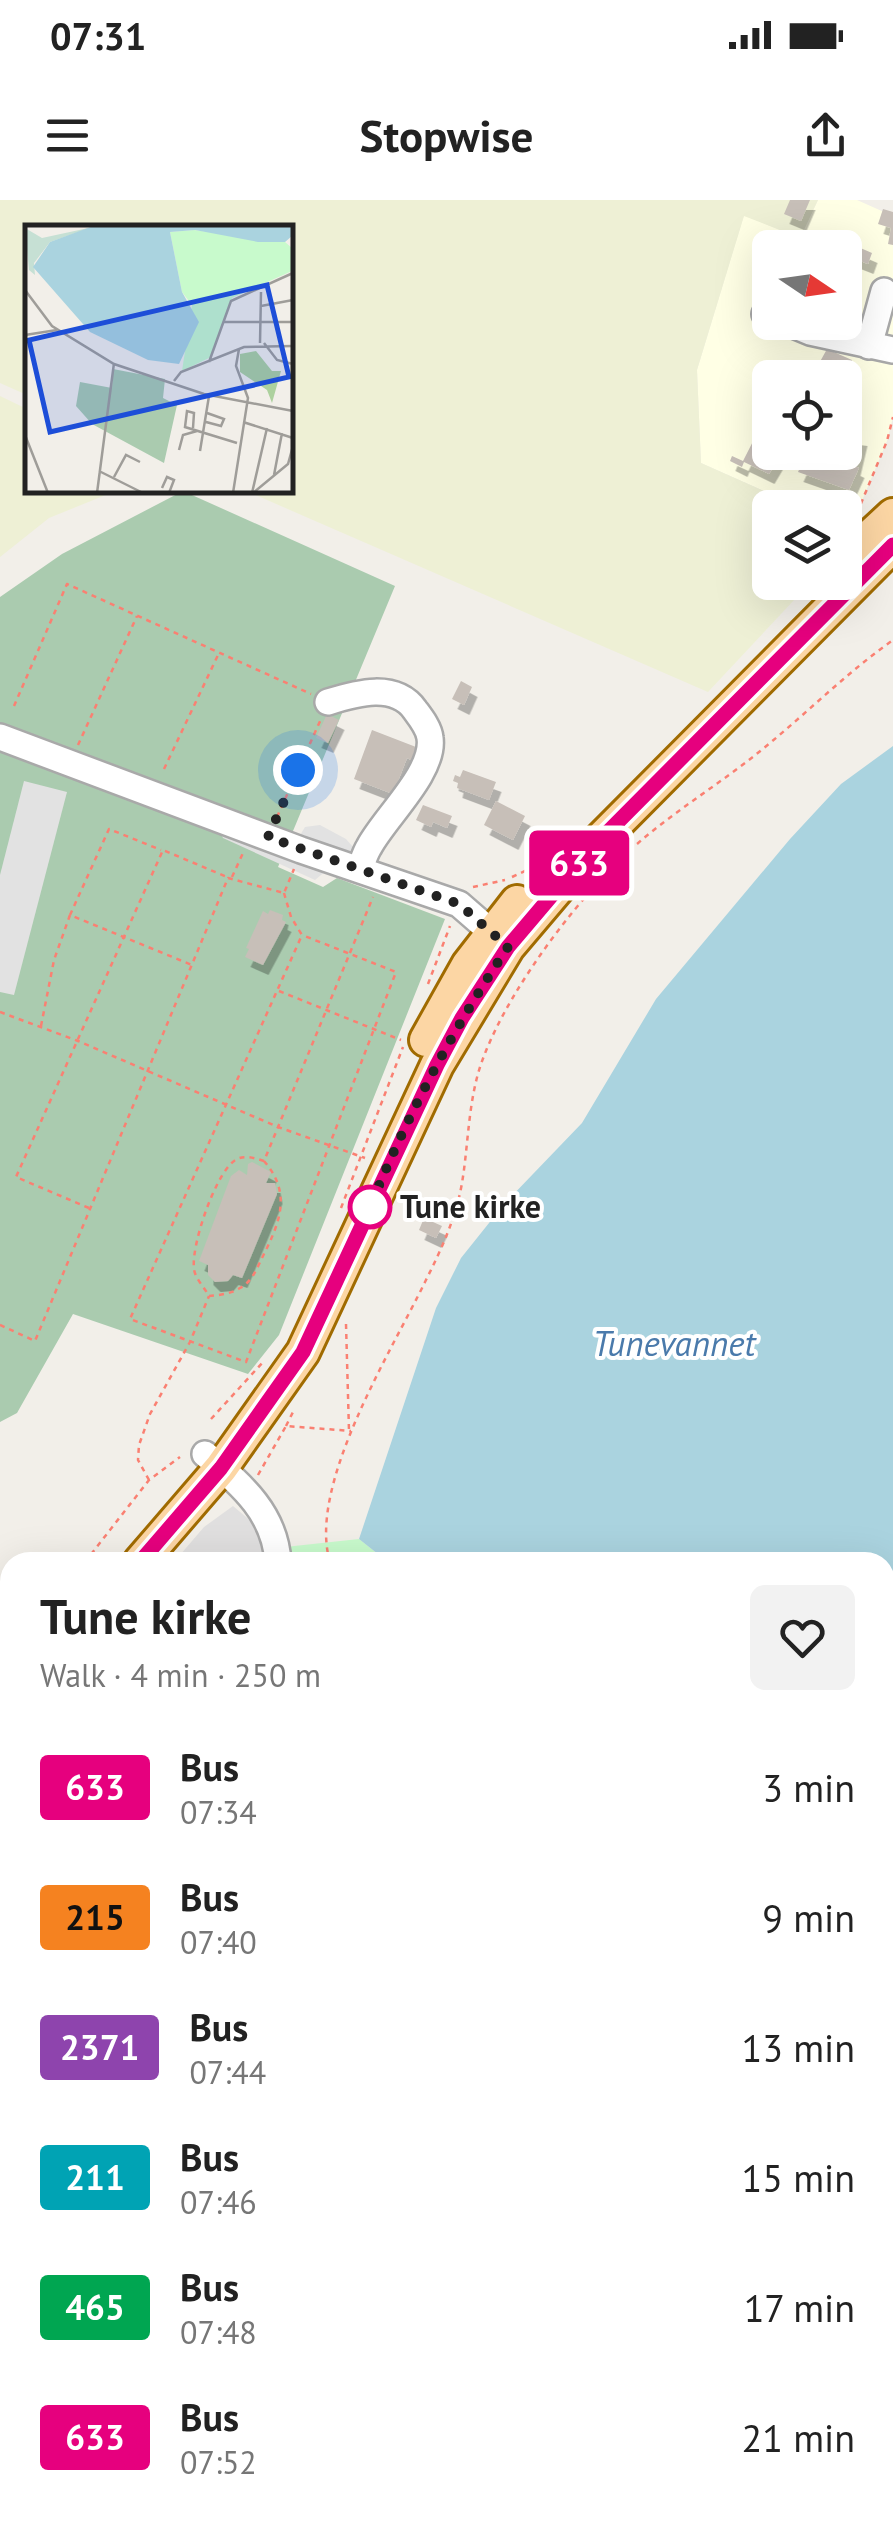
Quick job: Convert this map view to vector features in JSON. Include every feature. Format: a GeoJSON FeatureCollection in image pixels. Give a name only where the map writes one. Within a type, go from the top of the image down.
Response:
{"type":"FeatureCollection","features":[{"type":"Feature","properties":{"kind":"main road"},"geometry":{"type":"LineString","coordinates":[[862,544],[893,515]]}},
{"type":"Feature","properties":{"kind":"main road"},"geometry":{"type":"LineString","coordinates":[[500,939],[893,544]]}},
{"type":"Feature","properties":{"kind":"main road"},"geometry":{"type":"LineString","coordinates":[[128,1552],[202,1459],[271,1400],[316,1328],[500,939],[545,871],[806,600]]}},
{"type":"Feature","properties":{"kind":"main road"},"geometry":{"type":"LineString","coordinates":[[146,1552],[202,1459]]}},
{"type":"Feature","properties":{"kind":"street"},"geometry":{"type":"LineString","coordinates":[[852,340],[881,348],[884,290]]}},
{"type":"Feature","properties":{"kind":"street"},"geometry":{"type":"LineString","coordinates":[[328,702],[356,694],[391,693],[408,701],[430,738],[418,776],[369,845],[371,872]]}},
{"type":"Feature","properties":{"kind":"street"},"geometry":{"type":"LineString","coordinates":[[0,737],[301,850],[371,872],[500,939]]}},
{"type":"Feature","properties":{"kind":"street"},"geometry":{"type":"LineString","coordinates":[[202,1459],[246,1489],[267,1518],[277,1552]]}},
{"type":"Feature","properties":{"kind":"path"},"geometry":{"type":"LineString","coordinates":[[862,501],[893,416]]}},
{"type":"Feature","properties":{"kind":"path"},"geometry":{"type":"LineString","coordinates":[[14,706],[67,584],[328,702],[268,837]]}},
{"type":"Feature","properties":{"kind":"path"},"geometry":{"type":"LineString","coordinates":[[73,763],[79,740],[137,615]]}},
{"type":"Feature","properties":{"kind":"path"},"geometry":{"type":"LineString","coordinates":[[327,1552],[330,1490],[351,1431],[451,1224],[462,1185],[474,1086],[482,1058],[537,961],[586,899],[642,839],[760,751],[893,640]]}},
{"type":"Feature","properties":{"kind":"path"},"geometry":{"type":"LineString","coordinates":[[164,769],[220,652]]}},
{"type":"Feature","properties":{"kind":"path"},"geometry":{"type":"LineString","coordinates":[[40,1026],[54,960],[109,829],[230,878],[284,893]]}},
{"type":"Feature","properties":{"kind":"path"},"geometry":{"type":"LineString","coordinates":[[91,1209],[16,1177],[163,850]]}},
{"type":"Feature","properties":{"kind":"path"},"geometry":{"type":"LineString","coordinates":[[301,850],[284,893],[291,917],[302,935],[396,972],[246,1362],[130,1318],[302,935]]}},
{"type":"Feature","properties":{"kind":"path"},"geometry":{"type":"LineString","coordinates":[[0,1325],[34,1341],[146,1070],[242,852]]}},
{"type":"Feature","properties":{"kind":"path"},"geometry":{"type":"LineString","coordinates":[[455,914],[466,888],[521,874],[542,862]]}},
{"type":"Feature","properties":{"kind":"path"},"geometry":{"type":"LineString","coordinates":[[264,1161],[349,954],[371,872]]}},
{"type":"Feature","properties":{"kind":"path"},"geometry":{"type":"LineString","coordinates":[[70,915],[193,965]]}},
{"type":"Feature","properties":{"kind":"path"},"geometry":{"type":"LineString","coordinates":[[278,990],[406,1042]]}},
{"type":"Feature","properties":{"kind":"path"},"geometry":{"type":"LineString","coordinates":[[0,1012],[78,1041],[278,1127],[361,1157],[341,1207]]}},
{"type":"Feature","properties":{"kind":"path"},"geometry":{"type":"LineString","coordinates":[[236,1159],[264,1161],[278,1176],[282,1206],[274,1233],[252,1278],[241,1288],[209,1296],[194,1273],[194,1244],[222,1174],[236,1159]]}},
{"type":"Feature","properties":{"kind":"path"},"geometry":{"type":"LineString","coordinates":[[149,1480],[138,1460],[139,1444],[209,1296]]}},
{"type":"Feature","properties":{"kind":"path"},"geometry":{"type":"LineString","coordinates":[[346,1324],[351,1431]]}},
{"type":"Feature","properties":{"kind":"path"},"geometry":{"type":"LineString","coordinates":[[211,1419],[265,1361]]}},
{"type":"Feature","properties":{"kind":"path"},"geometry":{"type":"LineString","coordinates":[[246,1489],[286,1426],[351,1431]]}},
{"type":"Feature","properties":{"kind":"path"},"geometry":{"type":"LineString","coordinates":[[94,1552],[149,1480],[202,1459]]}},
{"type":"Feature","properties":{"kind":"shaded area"},"geometry":{"type":"Polygon","coordinates":[[[0,200],[818,200],[804,230],[780,230],[744,216],[697,370],[701,463],[762,490],[752,490],[752,600],[794,600],[708,692],[249,492],[292,492],[292,225],[25,225],[25,394],[0,383],[0,200]]]}},
{"type":"Feature","properties":{"kind":"shaded area"},"geometry":{"type":"Polygon","coordinates":[[[818,200],[857,200],[893,216],[893,417],[862,500],[862,490],[762,490],[701,463],[697,370],[744,215],[781,230],[752,230],[752,340],[862,340],[862,230],[804,230],[818,200]]]}},
{"type":"Feature","properties":{"kind":"shaded area"},"geometry":{"type":"Polygon","coordinates":[[[0,396],[25,408],[25,492],[113,492],[49,518],[0,557],[0,396]]]}},
{"type":"Feature","properties":{"kind":"shaded area"},"geometry":{"type":"Polygon","coordinates":[[[185,492],[395,586],[278,867],[323,887],[337,878],[445,919],[279,1335],[248,1374],[73,1314],[17,1413],[0,1422],[0,597],[62,554],[185,492]]]}},
{"type":"Feature","properties":{"kind":"shaded area"},"geometry":{"type":"Polygon","coordinates":[[[24,781],[67,792],[14,995],[0,992],[0,875],[24,781]]]}},
{"type":"Feature","properties":{"kind":"shaded area"},"geometry":{"type":"Polygon","coordinates":[[[320,825],[353,847],[352,857],[315,880],[223,838],[219,830],[293,847],[305,827],[320,825]]]}},
{"type":"Feature","properties":{"kind":"shaded area"},"geometry":{"type":"Polygon","coordinates":[[[233,1506],[252,1522],[267,1552],[183,1552],[204,1527],[233,1506]]]}},
{"type":"Feature","properties":{"kind":"green space"},"geometry":{"type":"Polygon","coordinates":[[[359,1539],[375,1552],[285,1552],[285,1547],[359,1539]]]}},
{"type":"Feature","properties":{"kind":"water","name":"Tunevannet"},"geometry":{"type":"Polygon","coordinates":[[[893,746],[893,1552],[375,1552],[359,1539],[436,1308],[461,1258],[505,1203],[582,1123],[656,999],[841,784],[893,746]]]}},
{"type":"Feature","properties":{"kind":"building"},"geometry":{"type":"Polygon","coordinates":[[[790,200],[810,200],[801,221],[784,214],[790,200]]]}},
{"type":"Feature","properties":{"kind":"building"},"geometry":{"type":"Polygon","coordinates":[[[883,209],[893,212],[893,245],[888,244],[891,228],[878,224],[883,209]]]}},
{"type":"Feature","properties":{"kind":"building"},"geometry":{"type":"Polygon","coordinates":[[[862,249],[872,253],[868,264],[862,262],[862,249]]]}},
{"type":"Feature","properties":{"kind":"building"},"geometry":{"type":"Polygon","coordinates":[[[827,349],[852,360],[821,360],[827,349]]]}},
{"type":"Feature","properties":{"kind":"building"},"geometry":{"type":"Polygon","coordinates":[[[752,443],[752,466],[744,462],[742,467],[730,461],[732,456],[743,461],[752,443]]]}},
{"type":"Feature","properties":{"kind":"building"},"geometry":{"type":"Polygon","coordinates":[[[799,470],[858,470],[849,490],[799,470]]]}},
{"type":"Feature","properties":{"kind":"building"},"geometry":{"type":"Polygon","coordinates":[[[461,681],[472,687],[464,705],[452,699],[461,681]]]}},
{"type":"Feature","properties":{"kind":"building"},"geometry":{"type":"Polygon","coordinates":[[[327,714],[339,720],[328,743],[316,738],[327,714]]]}},
{"type":"Feature","properties":{"kind":"building"},"geometry":{"type":"Polygon","coordinates":[[[372,730],[416,747],[411,760],[407,758],[393,794],[354,779],[372,730]]]}},
{"type":"Feature","properties":{"kind":"building"},"geometry":{"type":"Polygon","coordinates":[[[463,770],[496,782],[489,800],[457,788],[455,775],[460,777],[463,770]]]}},
{"type":"Feature","properties":{"kind":"building"},"geometry":{"type":"Polygon","coordinates":[[[496,801],[525,816],[513,840],[484,825],[496,801]]]}},
{"type":"Feature","properties":{"kind":"building"},"geometry":{"type":"Polygon","coordinates":[[[423,805],[452,816],[447,828],[433,822],[431,827],[416,820],[423,805]]]}},
{"type":"Feature","properties":{"kind":"building"},"geometry":{"type":"Polygon","coordinates":[[[270,910],[283,915],[286,922],[263,965],[245,957],[249,949],[246,948],[263,911],[268,914],[270,910]]]}},
{"type":"Feature","properties":{"kind":"building"},"geometry":{"type":"Polygon","coordinates":[[[252,1162],[271,1172],[266,1183],[275,1183],[277,1194],[242,1278],[233,1275],[228,1281],[215,1282],[208,1275],[208,1265],[199,1261],[231,1176],[239,1170],[247,1175],[248,1164],[252,1162]]]}},
{"type":"Feature","properties":{"kind":"building"},"geometry":{"type":"Polygon","coordinates":[[[424,1218],[442,1226],[436,1238],[419,1230],[424,1218]]]}},
{"type":"Feature","properties":{"kind":"bus line","name":"633"},"geometry":{"type":"LineString","coordinates":[[149,1552],[221,1468],[303,1352],[437,1065],[508,947],[592,848],[893,545]]}},
{"type":"Feature","properties":{"kind":"place","name":"Tune kirke"},"geometry":{"type":"Point","coordinates":[370,1207]}},
{"type":"Feature","properties":{"kind":"route"},"geometry":{"type":"LineString","coordinates":[[298,770],[268,837],[459,904],[508,947],[437,1065],[370,1207]]}}]}
